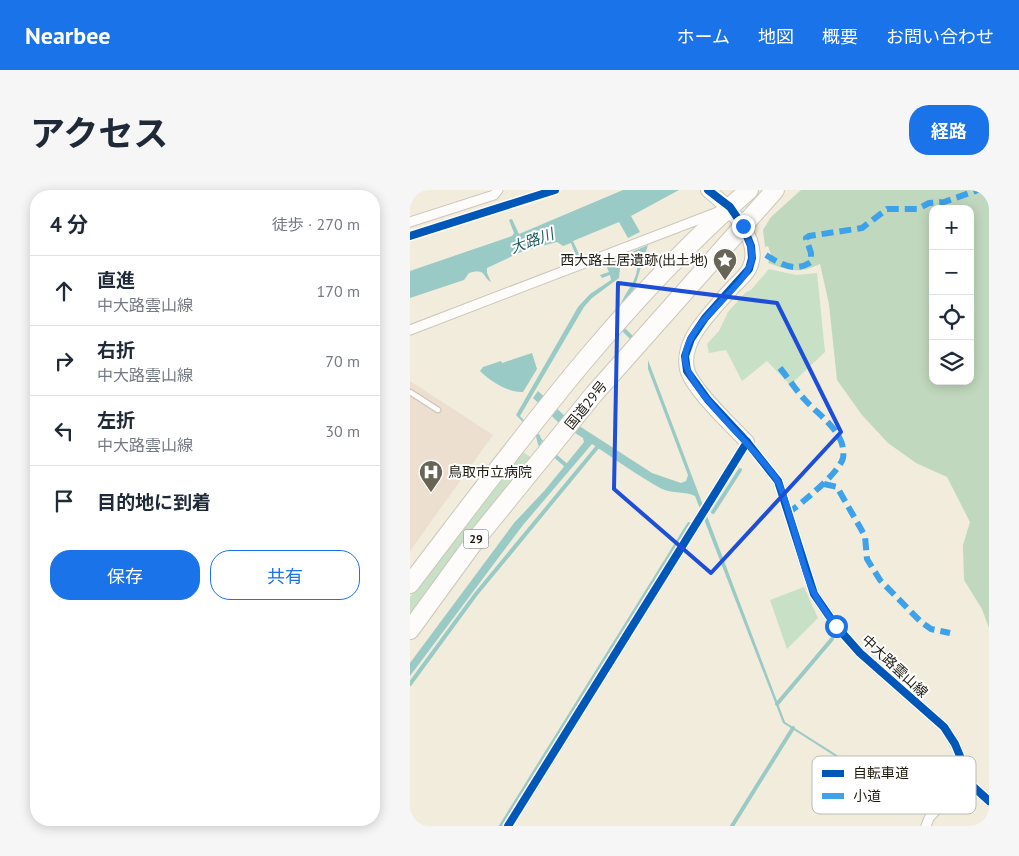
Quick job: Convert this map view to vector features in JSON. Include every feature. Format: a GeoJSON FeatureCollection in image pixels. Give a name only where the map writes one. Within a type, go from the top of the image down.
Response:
{"type":"FeatureCollection","features":[{"type":"Feature","properties":{"kind":"highway","name":"国道29号"},"geometry":{"type":"LineString","coordinates":[[410,584],[524,435],[627,314],[681,253],[749,190]]}},
{"type":"Feature","properties":{"kind":"highway","name":"国道29号"},"geometry":{"type":"LineString","coordinates":[[410,630],[477,538],[594,394],[775,190]]}},
{"type":"Feature","properties":{"kind":"street"},"geometry":{"type":"LineString","coordinates":[[410,222],[494,195],[498,190]]}},
{"type":"Feature","properties":{"kind":"street","name":"中大路雲山線"},"geometry":{"type":"LineString","coordinates":[[710,191],[730,207],[743,226],[751,246],[752,258],[749,270],[705,318],[691,339],[685,356],[687,371],[708,400],[747,442],[778,481],[814,594],[836,626],[860,653],[944,727],[960,756]]}},
{"type":"Feature","properties":{"kind":"street"},"geometry":{"type":"LineString","coordinates":[[410,330],[730,207]]}},
{"type":"Feature","properties":{"kind":"street"},"geometry":{"type":"LineString","coordinates":[[508,826],[747,442]]}},
{"type":"Feature","properties":{"kind":"street"},"geometry":{"type":"LineString","coordinates":[[976,790],[989,802]]}},
{"type":"Feature","properties":{"kind":"street"},"geometry":{"type":"LineString","coordinates":[[926,826],[933,814]]}},
{"type":"Feature","properties":{"kind":"lane"},"geometry":{"type":"LineString","coordinates":[[410,392],[438,410]]}},
{"type":"Feature","properties":{"kind":"highlighted area"},"geometry":{"type":"Polygon","coordinates":[[[618,283],[777,303],[841,432],[711,573],[614,489],[618,283]]]}},
{"type":"Feature","properties":{"kind":"shaded area","name":"鳥取市立病院"},"geometry":{"type":"Polygon","coordinates":[[[410,381],[493,435],[410,551],[410,381]]]}},
{"type":"Feature","properties":{"kind":"green space"},"geometry":{"type":"Polygon","coordinates":[[[801,190],[989,190],[989,628],[982,609],[964,580],[963,545],[970,522],[947,477],[916,463],[888,443],[862,415],[837,380],[829,304],[820,264],[806,269],[794,270],[768,263],[771,254],[768,246],[765,247],[763,230],[771,217],[801,190]]]}},
{"type":"Feature","properties":{"kind":"green space"},"geometry":{"type":"Polygon","coordinates":[[[769,269],[796,275],[817,273],[825,352],[790,385],[767,361],[742,381],[726,350],[709,353],[707,344],[719,331],[728,312],[769,269]]]}},
{"type":"Feature","properties":{"kind":"green space"},"geometry":{"type":"Polygon","coordinates":[[[521,451],[532,458],[499,497],[410,617],[410,597],[521,451]]]}},
{"type":"Feature","properties":{"kind":"green space"},"geometry":{"type":"Polygon","coordinates":[[[804,587],[818,618],[787,649],[770,600],[804,587]]]}},
{"type":"Feature","properties":{"kind":"water","name":"大路川"},"geometry":{"type":"Polygon","coordinates":[[[623,190],[679,190],[631,216],[640,232],[628,238],[619,222],[573,241],[580,256],[574,260],[575,253],[571,243],[563,246],[557,242],[523,251],[487,268],[491,282],[481,272],[469,273],[464,280],[410,298],[410,271],[512,236],[514,233],[509,220],[512,219],[519,234],[623,190]]]}},
{"type":"Feature","properties":{"kind":"water"},"geometry":{"type":"Polygon","coordinates":[[[648,245],[634,289],[621,304],[637,272],[637,258],[632,252],[648,245]]]}},
{"type":"Feature","properties":{"kind":"water"},"geometry":{"type":"Polygon","coordinates":[[[614,257],[620,268],[619,278],[592,298],[584,307],[520,416],[547,447],[516,415],[578,307],[590,294],[611,280],[610,275],[602,278],[600,275],[609,272],[604,261],[614,257]]]}},
{"type":"Feature","properties":{"kind":"water"},"geometry":{"type":"Polygon","coordinates":[[[532,353],[537,369],[523,392],[512,391],[500,386],[480,371],[483,367],[532,353]]]}},
{"type":"Feature","properties":{"kind":"water"},"geometry":{"type":"Polygon","coordinates":[[[648,360],[785,722],[838,756],[835,756],[783,723],[695,496],[662,489],[592,444],[523,525],[410,676],[410,663],[514,523],[545,490],[584,442],[583,438],[558,422],[533,398],[538,391],[567,418],[652,473],[681,483],[686,481],[688,475],[648,369],[648,360]]]}},
{"type":"Feature","properties":{"kind":"waterway"},"geometry":{"type":"LineString","coordinates":[[623,329],[631,337]]}},
{"type":"Feature","properties":{"kind":"waterway"},"geometry":{"type":"LineString","coordinates":[[538,436],[540,444],[545,448]]}},
{"type":"Feature","properties":{"kind":"waterway"},"geometry":{"type":"LineString","coordinates":[[410,684],[476,594],[599,445]]}},
{"type":"Feature","properties":{"kind":"waterway"},"geometry":{"type":"LineString","coordinates":[[553,454],[568,467]]}},
{"type":"Feature","properties":{"kind":"waterway"},"geometry":{"type":"LineString","coordinates":[[713,512],[740,470]]}},
{"type":"Feature","properties":{"kind":"waterway"},"geometry":{"type":"LineString","coordinates":[[501,826],[689,524]]}},
{"type":"Feature","properties":{"kind":"waterway"},"geometry":{"type":"LineString","coordinates":[[777,704],[832,639]]}},
{"type":"Feature","properties":{"kind":"waterway"},"geometry":{"type":"LineString","coordinates":[[732,826],[793,728]]}},
{"type":"Feature","properties":{"kind":"marked path"},"geometry":{"type":"LineString","coordinates":[[766,255],[788,266],[799,267],[811,262],[811,253],[806,238],[809,236],[862,228],[887,209],[918,209],[929,203],[944,202],[978,190]]}},
{"type":"Feature","properties":{"kind":"marked path"},"geometry":{"type":"LineString","coordinates":[[780,368],[803,398],[832,427],[841,441],[843,449],[843,458],[835,471],[788,513]]}},
{"type":"Feature","properties":{"kind":"marked path"},"geometry":{"type":"LineString","coordinates":[[824,484],[837,487],[865,536],[867,559],[880,580],[921,622],[931,629],[950,633]]}},
{"type":"Feature","properties":{"kind":"cycle path"},"geometry":{"type":"LineString","coordinates":[[410,236],[555,190]]}},
{"type":"Feature","properties":{"kind":"cycle path"},"geometry":{"type":"LineString","coordinates":[[708,190],[730,207],[743,226],[751,246],[752,258],[749,269],[705,318],[691,339],[685,356],[687,371],[708,400],[747,442],[778,481],[814,594],[836,626],[860,653],[944,727],[960,756]]}},
{"type":"Feature","properties":{"kind":"cycle path"},"geometry":{"type":"LineString","coordinates":[[508,826],[747,442]]}},
{"type":"Feature","properties":{"kind":"cycle path"},"geometry":{"type":"LineString","coordinates":[[976,789],[989,801]]}},
{"type":"Feature","properties":{"kind":"place","name":"西大路土居遺跡(出土地)"},"geometry":{"type":"Point","coordinates":[725,281]}},
{"type":"Feature","properties":{"kind":"place","name":"鳥取市立病院"},"geometry":{"type":"Point","coordinates":[431,493]}},
{"type":"Feature","properties":{"kind":"route"},"geometry":{"type":"LineString","coordinates":[[743,226],[751,246],[752,258],[749,270],[705,318],[691,339],[685,356],[687,371],[708,400],[747,442],[778,481],[814,594],[836,626]]}}]}
